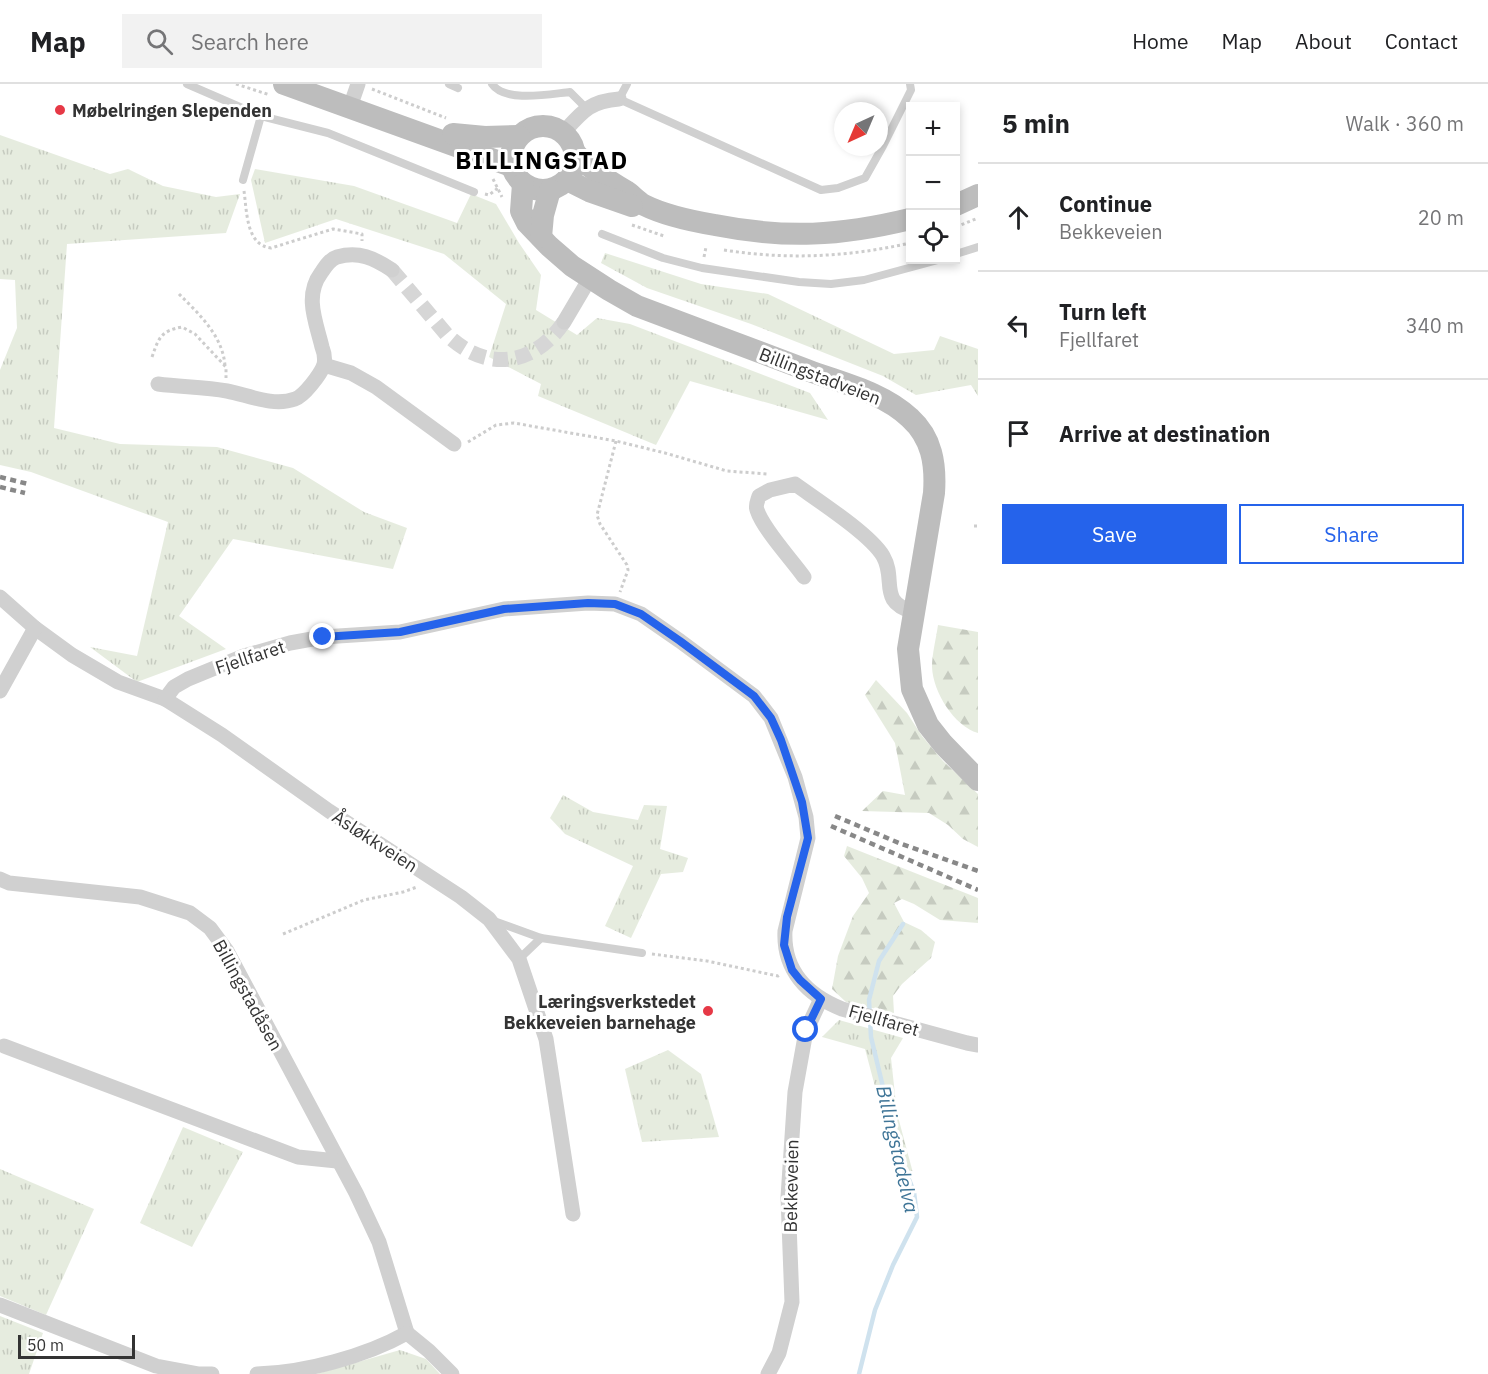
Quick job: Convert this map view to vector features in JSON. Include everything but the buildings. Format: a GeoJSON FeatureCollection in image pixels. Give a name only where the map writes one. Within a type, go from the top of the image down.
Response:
{"type":"FeatureCollection","features":[{"type":"Feature","properties":{"kind":"main road"},"geometry":{"type":"LineString","coordinates":[[284,84],[357,95],[517,175],[536,190],[558,185],[629,206],[642,204],[691,220],[738,230],[782,234],[849,232],[906,220]]}},
{"type":"Feature","properties":{"kind":"main road"},"geometry":{"type":"LineString","coordinates":[[307,84],[357,95],[455,134],[485,137],[519,136]]}},
{"type":"Feature","properties":{"kind":"main road"},"geometry":{"type":"LineString","coordinates":[[517,175],[512,150],[519,136],[529,129],[541,126],[553,127],[569,139],[575,153],[602,177],[633,195],[642,204]]}},
{"type":"Feature","properties":{"kind":"main road"},"geometry":{"type":"LineString","coordinates":[[541,237],[543,215],[558,185],[574,167],[575,153]]}},
{"type":"Feature","properties":{"kind":"main road","name":"Billingstadveien"},"geometry":{"type":"LineString","coordinates":[[517,175],[521,211],[527,223],[560,256],[590,278],[637,306],[873,394],[912,416],[932,453],[936,471],[925,554],[908,649],[912,689],[928,725],[978,780]]}},
{"type":"Feature","properties":{"kind":"main road"},"geometry":{"type":"LineString","coordinates":[[960,203],[978,195]]}},
{"type":"Feature","properties":{"kind":"street"},"geometry":{"type":"LineString","coordinates":[[563,133],[586,108],[602,100],[619,99]]}},
{"type":"Feature","properties":{"kind":"street"},"geometry":{"type":"LineString","coordinates":[[158,384],[226,391],[268,401],[295,399],[306,392],[324,365],[324,354],[311,306],[311,292],[317,278],[333,258],[349,254],[363,254],[392,270]]}},
{"type":"Feature","properties":{"kind":"street"},"geometry":{"type":"LineString","coordinates":[[564,322],[590,278]]}},
{"type":"Feature","properties":{"kind":"street"},"geometry":{"type":"LineString","coordinates":[[324,365],[351,374],[376,387],[454,444]]}},
{"type":"Feature","properties":{"kind":"street"},"geometry":{"type":"LineString","coordinates":[[804,577],[769,530],[756,504],[759,496],[770,490],[795,484],[866,537],[882,555],[888,569],[889,594],[897,605],[914,612]]}},
{"type":"Feature","properties":{"kind":"street","name":"Åsløkkveien"},"geometry":{"type":"LineString","coordinates":[[0,597],[35,628],[72,655],[118,682],[165,699],[222,735],[329,811],[461,897],[489,919],[519,959],[546,1039],[573,1214]]}},
{"type":"Feature","properties":{"kind":"street","name":"Fjellfaret"},"geometry":{"type":"LineString","coordinates":[[165,699],[174,687],[188,679],[244,656],[290,643],[323,637],[400,632],[504,609],[588,603],[615,604],[641,614],[754,696],[771,718],[795,777],[806,817],[808,838],[785,931],[784,945],[792,970],[821,999],[842,1009],[967,1044],[978,1045]]}},
{"type":"Feature","properties":{"kind":"street"},"geometry":{"type":"LineString","coordinates":[[0,692],[35,628]]}},
{"type":"Feature","properties":{"kind":"street","name":"Billingstadåsen"},"geometry":{"type":"LineString","coordinates":[[0,879],[9,883],[140,897],[190,913],[210,928],[227,951],[356,1193],[379,1242],[407,1333]]}},
{"type":"Feature","properties":{"kind":"street","name":"Bekkeveien"},"geometry":{"type":"LineString","coordinates":[[768,1374],[779,1353],[792,1302],[788,1197],[795,1092],[806,1030],[821,999]]}},
{"type":"Feature","properties":{"kind":"street"},"geometry":{"type":"LineString","coordinates":[[4,1046],[298,1157],[337,1161]]}},
{"type":"Feature","properties":{"kind":"street"},"geometry":{"type":"LineString","coordinates":[[0,1305],[156,1366],[173,1371],[213,1374]]}},
{"type":"Feature","properties":{"kind":"street"},"geometry":{"type":"LineString","coordinates":[[257,1374],[299,1369],[370,1351],[407,1333],[452,1374]]}},
{"type":"Feature","properties":{"kind":"lane"},"geometry":{"type":"LineString","coordinates":[[187,84],[261,116],[328,133],[474,192]]}},
{"type":"Feature","properties":{"kind":"lane"},"geometry":{"type":"LineString","coordinates":[[448,84],[458,88]]}},
{"type":"Feature","properties":{"kind":"lane"},"geometry":{"type":"LineString","coordinates":[[492,84],[495,88],[521,97],[571,88],[586,108]]}},
{"type":"Feature","properties":{"kind":"lane"},"geometry":{"type":"LineString","coordinates":[[627,84],[619,99],[821,190],[838,188],[865,178],[884,146],[911,90],[910,84]]}},
{"type":"Feature","properties":{"kind":"lane"},"geometry":{"type":"LineString","coordinates":[[243,180],[261,116]]}},
{"type":"Feature","properties":{"kind":"lane"},"geometry":{"type":"LineString","coordinates":[[602,234],[663,258],[702,268],[799,282],[831,284],[864,280],[923,264]]}},
{"type":"Feature","properties":{"kind":"lane"},"geometry":{"type":"LineString","coordinates":[[960,253],[978,247]]}},
{"type":"Feature","properties":{"kind":"lane"},"geometry":{"type":"LineString","coordinates":[[489,919],[541,938],[642,953]]}},
{"type":"Feature","properties":{"kind":"lane"},"geometry":{"type":"LineString","coordinates":[[519,959],[541,938]]}},
{"type":"Feature","properties":{"kind":"path"},"geometry":{"type":"LineString","coordinates":[[357,95],[449,119]]}},
{"type":"Feature","properties":{"kind":"path"},"geometry":{"type":"LineString","coordinates":[[243,180],[251,233],[262,247],[271,248],[333,229],[362,234],[363,254]]}},
{"type":"Feature","properties":{"kind":"path"},"geometry":{"type":"LineString","coordinates":[[179,294],[207,322],[225,355],[226,391]]}},
{"type":"Feature","properties":{"kind":"path"},"geometry":{"type":"LineString","coordinates":[[152,357],[159,339],[168,330],[182,327],[195,334],[226,367]]}},
{"type":"Feature","properties":{"kind":"path"},"geometry":{"type":"LineString","coordinates":[[454,444],[460,447],[496,424],[514,423],[616,441],[727,471],[774,474],[795,484]]}},
{"type":"Feature","properties":{"kind":"path"},"geometry":{"type":"LineString","coordinates":[[615,604],[628,570],[625,561],[600,524],[597,514],[616,441]]}},
{"type":"Feature","properties":{"kind":"path"},"geometry":{"type":"LineString","coordinates":[[283,934],[364,900],[403,892],[435,880]]}},
{"type":"Feature","properties":{"kind":"path"},"geometry":{"type":"LineString","coordinates":[[642,953],[707,961],[778,976],[792,970]]}},
{"type":"Feature","properties":{"kind":"green space"},"geometry":{"type":"Polygon","coordinates":[[[0,135],[110,174],[128,169],[163,186],[216,197],[240,194],[226,233],[67,244],[54,428],[120,444],[217,447],[293,468],[364,512],[407,528],[393,569],[233,539],[179,616],[226,649],[137,682],[90,647],[137,656],[168,522],[31,472],[0,465],[0,370],[17,328],[15,280],[0,279],[0,135]]]}},
{"type":"Feature","properties":{"kind":"green space"},"geometry":{"type":"Polygon","coordinates":[[[255,169],[354,186],[457,223],[471,194],[496,204],[541,275],[536,310],[577,335],[597,318],[630,324],[810,393],[828,420],[690,381],[656,445],[538,396],[541,384],[489,357],[506,304],[444,254],[336,219],[265,243],[251,180],[255,169]]]}},
{"type":"Feature","properties":{"kind":"green space"},"geometry":{"type":"Polygon","coordinates":[[[605,253],[701,284],[768,294],[894,354],[934,350],[940,336],[978,349],[978,396],[971,385],[916,395],[883,376],[751,324],[647,288],[601,263],[605,253]]]}},
{"type":"Feature","properties":{"kind":"green space"},"geometry":{"type":"Polygon","coordinates":[[[938,625],[978,632],[978,733],[953,716],[936,687],[932,667],[938,625]]]}},
{"type":"Feature","properties":{"kind":"green space"},"geometry":{"type":"Polygon","coordinates":[[[876,680],[907,713],[943,761],[978,794],[978,847],[963,839],[948,825],[929,813],[862,811],[883,791],[905,795],[895,743],[865,695],[876,680]]]}},
{"type":"Feature","properties":{"kind":"green space"},"geometry":{"type":"Polygon","coordinates":[[[563,795],[593,812],[638,820],[644,805],[667,806],[660,849],[688,858],[683,872],[661,874],[631,938],[605,926],[633,866],[565,834],[550,818],[563,795]]]}},
{"type":"Feature","properties":{"kind":"green space"},"geometry":{"type":"Polygon","coordinates":[[[847,846],[978,898],[978,923],[940,920],[902,899],[894,903],[904,922],[921,930],[935,942],[931,958],[902,984],[893,996],[894,1013],[846,1002],[832,989],[838,956],[853,916],[869,893],[862,878],[844,856],[847,846]]]}},
{"type":"Feature","properties":{"kind":"green space"},"geometry":{"type":"Polygon","coordinates":[[[839,1020],[903,1038],[891,1058],[897,1113],[913,1173],[898,1173],[865,1049],[822,1037],[839,1020]]]}},
{"type":"Feature","properties":{"kind":"green space"},"geometry":{"type":"Polygon","coordinates":[[[668,1050],[701,1074],[719,1137],[642,1142],[625,1069],[668,1050]]]}},
{"type":"Feature","properties":{"kind":"green space"},"geometry":{"type":"Polygon","coordinates":[[[183,1127],[243,1152],[192,1247],[140,1223],[183,1127]]]}},
{"type":"Feature","properties":{"kind":"green space"},"geometry":{"type":"Polygon","coordinates":[[[0,1169],[94,1209],[46,1315],[0,1296],[0,1169]]]}},
{"type":"Feature","properties":{"kind":"green space"},"geometry":{"type":"Polygon","coordinates":[[[0,1316],[43,1333],[29,1374],[0,1374],[0,1316]]]}},
{"type":"Feature","properties":{"kind":"green space"},"geometry":{"type":"Polygon","coordinates":[[[400,1350],[426,1359],[440,1374],[316,1374],[400,1350]]]}},
{"type":"Feature","properties":{"kind":"waterway","name":"Billingstadelva"},"geometry":{"type":"LineString","coordinates":[[859,1374],[875,1310],[893,1265],[917,1217],[914,1192],[899,1154],[871,1037],[869,1000],[879,961],[903,924]]}},
{"type":"Feature","properties":{"kind":"tunnel"},"geometry":{"type":"LineString","coordinates":[[392,270],[447,335],[477,355],[493,359],[524,356],[552,337],[564,322]]}},
{"type":"Feature","properties":{"kind":"railway"},"geometry":{"type":"LineString","coordinates":[[0,477],[28,484]]}},
{"type":"Feature","properties":{"kind":"railway"},"geometry":{"type":"LineString","coordinates":[[0,487],[25,493]]}},
{"type":"Feature","properties":{"kind":"railway"},"geometry":{"type":"LineString","coordinates":[[835,816],[899,843],[978,871]]}},
{"type":"Feature","properties":{"kind":"railway"},"geometry":{"type":"LineString","coordinates":[[831,826],[978,890]]}},
{"type":"Feature","properties":{"kind":"place","name":"Møbelringen Slependen"},"geometry":{"type":"Point","coordinates":[60,110]}},
{"type":"Feature","properties":{"kind":"place","name":"Læringsverkstedet Bekkeveien barnehage"},"geometry":{"type":"Point","coordinates":[708,1011]}},
{"type":"Feature","properties":{"kind":"district","name":"BILLINGSTAD"},"geometry":{"type":"Point","coordinates":[542,160]}},
{"type":"Feature","properties":{"kind":"route"},"geometry":{"type":"LineString","coordinates":[[323,637],[400,632],[504,609],[588,603],[615,604],[641,614],[754,696],[771,718],[781,740],[795,777],[806,817],[808,838],[787,917],[784,945],[792,970],[821,999],[806,1030]]}}]}
